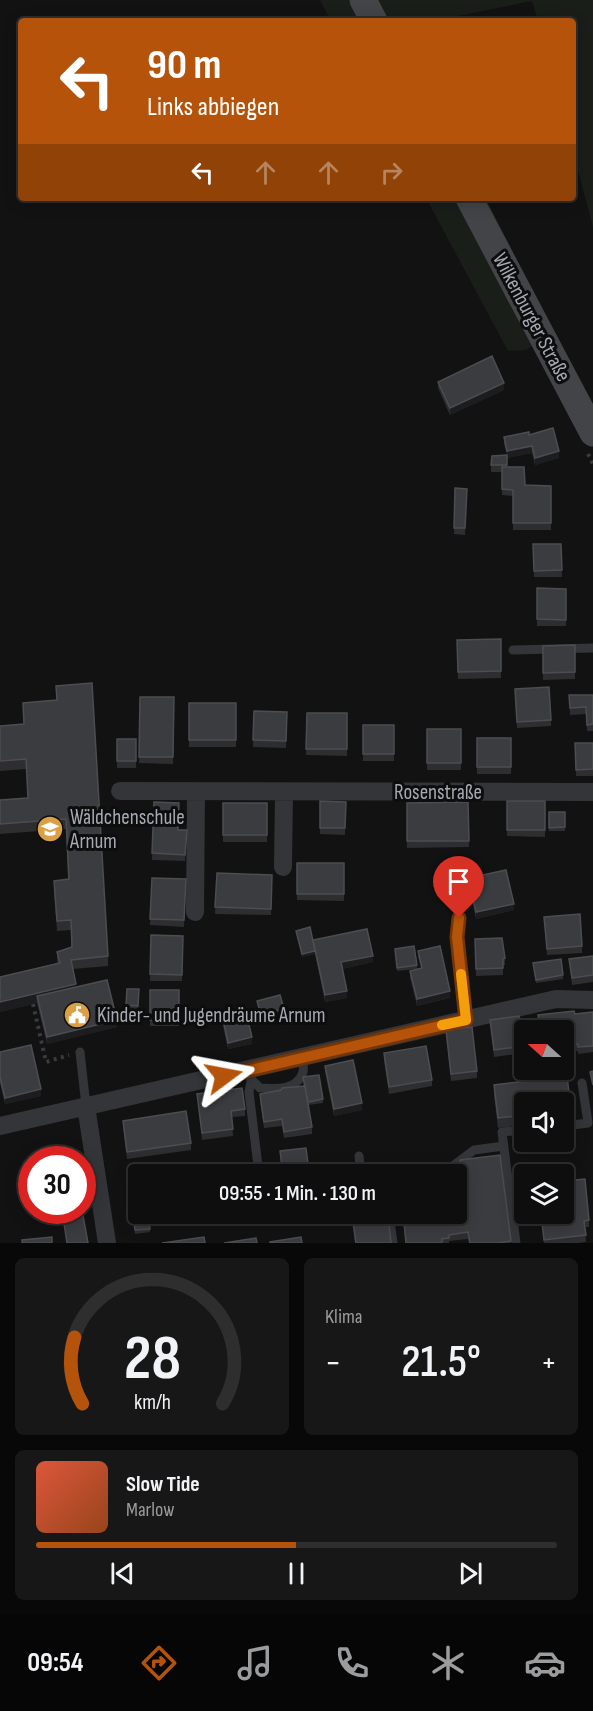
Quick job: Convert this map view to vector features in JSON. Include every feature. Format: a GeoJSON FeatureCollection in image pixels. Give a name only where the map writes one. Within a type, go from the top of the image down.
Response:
{"type":"FeatureCollection","features":[{"type":"Feature","properties":{"kind":"main road"},"geometry":{"type":"LineString","coordinates":[[363,0],[372,18]]}},
{"type":"Feature","properties":{"kind":"main road","name":"Wilkenburger Straße"},"geometry":{"type":"LineString","coordinates":[[471,201],[593,433]]}},
{"type":"Feature","properties":{"kind":"street","name":"Rosenstraße"},"geometry":{"type":"LineString","coordinates":[[120,791],[593,792]]}},
{"type":"Feature","properties":{"kind":"street"},"geometry":{"type":"LineString","coordinates":[[195,912],[196,792]]}},
{"type":"Feature","properties":{"kind":"street"},"geometry":{"type":"LineString","coordinates":[[284,792],[284,867]]}},
{"type":"Feature","properties":{"kind":"street"},"geometry":{"type":"LineString","coordinates":[[0,1126],[86,1106],[249,1076],[303,1058],[556,999],[593,1000]]}},
{"type":"Feature","properties":{"kind":"street"},"geometry":{"type":"LineString","coordinates":[[86,1106],[107,1243]]}},
{"type":"Feature","properties":{"kind":"lane"},"geometry":{"type":"LineString","coordinates":[[513,650],[593,648]]}},
{"type":"Feature","properties":{"kind":"lane"},"geometry":{"type":"LineString","coordinates":[[459,918],[457,937],[466,1020]]}},
{"type":"Feature","properties":{"kind":"lane"},"geometry":{"type":"LineString","coordinates":[[80,1052],[86,1106]]}},
{"type":"Feature","properties":{"kind":"lane"},"geometry":{"type":"LineString","coordinates":[[249,1076],[260,1088],[287,1088],[303,1073],[303,1058]]}},
{"type":"Feature","properties":{"kind":"lane"},"geometry":{"type":"LineString","coordinates":[[249,1076],[258,1164]]}},
{"type":"Feature","properties":{"kind":"lane"},"geometry":{"type":"LineString","coordinates":[[574,1125],[588,1123],[582,1083]]}},
{"type":"Feature","properties":{"kind":"lane"},"geometry":{"type":"LineString","coordinates":[[514,1131],[502,1132],[516,1243]]}},
{"type":"Feature","properties":{"kind":"lane"},"geometry":{"type":"LineString","coordinates":[[455,1164],[474,1150],[504,1146]]}},
{"type":"Feature","properties":{"kind":"lane"},"geometry":{"type":"LineString","coordinates":[[359,1156],[360,1164]]}},
{"type":"Feature","properties":{"kind":"lane"},"geometry":{"type":"LineString","coordinates":[[390,1224],[393,1243]]}},
{"type":"Feature","properties":{"kind":"path"},"geometry":{"type":"LineString","coordinates":[[33,1004],[46,1062],[80,1052]]}},
{"type":"Feature","properties":{"kind":"shaded area"},"geometry":{"type":"Polygon","coordinates":[[[320,0],[593,0],[593,227],[576,163],[576,18],[537,18],[532,1],[448,18],[329,18],[320,0]]]}},
{"type":"Feature","properties":{"kind":"shaded area"},"geometry":{"type":"Polygon","coordinates":[[[428,201],[487,201],[553,333],[526,350],[508,351],[428,201]]]}},
{"type":"Feature","properties":{"kind":"building"},"geometry":{"type":"Polygon","coordinates":[[[492,356],[504,383],[450,408],[438,382],[492,356]]]}},
{"type":"Feature","properties":{"kind":"building"},"geometry":{"type":"Polygon","coordinates":[[[553,428],[559,451],[535,458],[532,446],[507,451],[504,437],[529,432],[529,435],[553,428]]]}},
{"type":"Feature","properties":{"kind":"building"},"geometry":{"type":"Polygon","coordinates":[[[507,455],[507,465],[491,465],[492,456],[507,455]]]}},
{"type":"Feature","properties":{"kind":"building"},"geometry":{"type":"Polygon","coordinates":[[[502,467],[524,467],[525,485],[551,486],[551,523],[513,523],[513,490],[502,489],[502,467]]]}},
{"type":"Feature","properties":{"kind":"building"},"geometry":{"type":"Polygon","coordinates":[[[455,488],[467,489],[465,528],[454,528],[455,488]]]}},
{"type":"Feature","properties":{"kind":"building"},"geometry":{"type":"Polygon","coordinates":[[[533,544],[561,544],[562,570],[534,571],[533,544]]]}},
{"type":"Feature","properties":{"kind":"building"},"geometry":{"type":"Polygon","coordinates":[[[537,588],[566,589],[566,620],[537,619],[537,588]]]}},
{"type":"Feature","properties":{"kind":"building"},"geometry":{"type":"Polygon","coordinates":[[[501,639],[501,671],[458,672],[457,640],[501,639]]]}},
{"type":"Feature","properties":{"kind":"building"},"geometry":{"type":"Polygon","coordinates":[[[575,645],[575,672],[543,673],[543,646],[575,645]]]}},
{"type":"Feature","properties":{"kind":"building"},"geometry":{"type":"Polygon","coordinates":[[[92,683],[108,956],[71,960],[76,984],[0,1002],[0,977],[60,963],[57,952],[72,947],[71,920],[57,921],[54,881],[69,879],[66,819],[0,824],[0,800],[28,798],[26,759],[0,761],[0,726],[24,724],[23,703],[57,700],[56,686],[92,683]]]}},
{"type":"Feature","properties":{"kind":"building"},"geometry":{"type":"Polygon","coordinates":[[[549,687],[551,720],[517,722],[515,689],[549,687]]]}},
{"type":"Feature","properties":{"kind":"building"},"geometry":{"type":"Polygon","coordinates":[[[569,695],[593,695],[593,724],[587,725],[586,707],[570,708],[569,695]]]}},
{"type":"Feature","properties":{"kind":"building"},"geometry":{"type":"Polygon","coordinates":[[[140,697],[174,697],[173,757],[139,757],[140,697]]]}},
{"type":"Feature","properties":{"kind":"building"},"geometry":{"type":"Polygon","coordinates":[[[189,703],[236,703],[236,740],[189,740],[189,703]]]}},
{"type":"Feature","properties":{"kind":"building"},"geometry":{"type":"Polygon","coordinates":[[[254,711],[287,712],[286,741],[253,740],[254,711]]]}},
{"type":"Feature","properties":{"kind":"building"},"geometry":{"type":"Polygon","coordinates":[[[307,713],[347,713],[347,749],[306,749],[307,713]]]}},
{"type":"Feature","properties":{"kind":"building"},"geometry":{"type":"Polygon","coordinates":[[[363,725],[394,725],[394,754],[363,754],[363,725]]]}},
{"type":"Feature","properties":{"kind":"building"},"geometry":{"type":"Polygon","coordinates":[[[427,729],[461,729],[461,763],[427,763],[427,729]]]}},
{"type":"Feature","properties":{"kind":"building"},"geometry":{"type":"Polygon","coordinates":[[[477,738],[511,738],[511,767],[477,767],[477,738]]]}},
{"type":"Feature","properties":{"kind":"building"},"geometry":{"type":"Polygon","coordinates":[[[117,739],[136,739],[136,761],[117,761],[117,739]]]}},
{"type":"Feature","properties":{"kind":"building"},"geometry":{"type":"Polygon","coordinates":[[[575,743],[593,743],[593,769],[576,770],[575,743]]]}},
{"type":"Feature","properties":{"kind":"building"},"geometry":{"type":"Polygon","coordinates":[[[320,801],[346,802],[345,828],[320,828],[320,801]]]}},
{"type":"Feature","properties":{"kind":"building"},"geometry":{"type":"Polygon","coordinates":[[[507,801],[545,801],[545,830],[507,830],[507,801]]]}},
{"type":"Feature","properties":{"kind":"building"},"geometry":{"type":"Polygon","coordinates":[[[154,802],[179,803],[178,830],[187,830],[185,855],[152,853],[154,802]]]}},
{"type":"Feature","properties":{"kind":"building"},"geometry":{"type":"Polygon","coordinates":[[[468,802],[469,841],[407,841],[407,803],[468,802]]]}},
{"type":"Feature","properties":{"kind":"building"},"geometry":{"type":"Polygon","coordinates":[[[223,803],[267,803],[267,835],[223,835],[223,803]]]}},
{"type":"Feature","properties":{"kind":"building"},"geometry":{"type":"Polygon","coordinates":[[[549,812],[565,812],[565,827],[549,828],[549,812]]]}},
{"type":"Feature","properties":{"kind":"building"},"geometry":{"type":"Polygon","coordinates":[[[297,863],[344,863],[344,894],[297,894],[297,863]]]}},
{"type":"Feature","properties":{"kind":"building"},"geometry":{"type":"Polygon","coordinates":[[[506,870],[514,904],[476,912],[469,878],[506,870]]]}},
{"type":"Feature","properties":{"kind":"building"},"geometry":{"type":"Polygon","coordinates":[[[217,873],[272,875],[271,909],[215,907],[217,873]]]}},
{"type":"Feature","properties":{"kind":"building"},"geometry":{"type":"Polygon","coordinates":[[[152,878],[186,879],[184,920],[150,919],[152,878]]]}},
{"type":"Feature","properties":{"kind":"building"},"geometry":{"type":"Polygon","coordinates":[[[580,914],[582,946],[547,949],[544,917],[580,914]]]}},
{"type":"Feature","properties":{"kind":"building"},"geometry":{"type":"Polygon","coordinates":[[[310,927],[315,951],[302,954],[296,931],[310,927]]]}},
{"type":"Feature","properties":{"kind":"building"},"geometry":{"type":"Polygon","coordinates":[[[367,929],[373,956],[341,962],[347,991],[325,995],[313,940],[367,929]]]}},
{"type":"Feature","properties":{"kind":"building"},"geometry":{"type":"Polygon","coordinates":[[[151,935],[183,936],[182,975],[150,974],[151,935]]]}},
{"type":"Feature","properties":{"kind":"building"},"geometry":{"type":"Polygon","coordinates":[[[502,938],[505,958],[503,968],[476,969],[475,939],[502,938]]]}},
{"type":"Feature","properties":{"kind":"building"},"geometry":{"type":"Polygon","coordinates":[[[414,946],[417,965],[397,968],[395,949],[414,946]]]}},
{"type":"Feature","properties":{"kind":"building"},"geometry":{"type":"Polygon","coordinates":[[[440,946],[450,991],[417,999],[410,971],[422,968],[418,951],[440,946]]]}},
{"type":"Feature","properties":{"kind":"building"},"geometry":{"type":"Polygon","coordinates":[[[593,956],[593,975],[572,978],[569,959],[593,956]]]}},
{"type":"Feature","properties":{"kind":"building"},"geometry":{"type":"Polygon","coordinates":[[[561,959],[563,975],[536,980],[533,963],[561,959]]]}},
{"type":"Feature","properties":{"kind":"building","name":"Kinder- und Jugendräume Arnum"},"geometry":{"type":"Polygon","coordinates":[[[107,980],[117,1020],[47,1037],[37,996],[107,980]]]}},
{"type":"Feature","properties":{"kind":"building"},"geometry":{"type":"Polygon","coordinates":[[[127,989],[139,989],[138,1006],[126,1005],[127,989]]]}},
{"type":"Feature","properties":{"kind":"building"},"geometry":{"type":"Polygon","coordinates":[[[150,990],[179,990],[179,1019],[150,1020],[150,990]]]}},
{"type":"Feature","properties":{"kind":"building"},"geometry":{"type":"Polygon","coordinates":[[[280,995],[284,1009],[261,1015],[257,1001],[280,995]]]}},
{"type":"Feature","properties":{"kind":"building"},"geometry":{"type":"Polygon","coordinates":[[[245,1009],[252,1037],[228,1043],[222,1014],[245,1009]]]}},
{"type":"Feature","properties":{"kind":"building"},"geometry":{"type":"Polygon","coordinates":[[[574,1011],[575,1014],[593,1012],[593,1046],[578,1047],[578,1044],[574,1045],[574,1020],[539,1020],[538,1015],[574,1011]]]}},
{"type":"Feature","properties":{"kind":"building"},"geometry":{"type":"Polygon","coordinates":[[[519,1016],[520,1020],[514,1020],[514,1047],[494,1050],[490,1020],[519,1016]]]}},
{"type":"Feature","properties":{"kind":"building"},"geometry":{"type":"Polygon","coordinates":[[[472,1027],[477,1071],[451,1074],[446,1030],[472,1027]]]}},
{"type":"Feature","properties":{"kind":"building"},"geometry":{"type":"Polygon","coordinates":[[[31,1045],[41,1089],[5,1098],[0,1077],[0,1052],[31,1045]]]}},
{"type":"Feature","properties":{"kind":"building"},"geometry":{"type":"Polygon","coordinates":[[[426,1046],[432,1080],[389,1087],[384,1053],[426,1046]]]}},
{"type":"Feature","properties":{"kind":"building"},"geometry":{"type":"Polygon","coordinates":[[[353,1060],[362,1103],[334,1109],[325,1066],[353,1060]]]}},
{"type":"Feature","properties":{"kind":"building"},"geometry":{"type":"Polygon","coordinates":[[[319,1075],[323,1099],[308,1102],[303,1077],[319,1075]]]}},
{"type":"Feature","properties":{"kind":"building"},"geometry":{"type":"Polygon","coordinates":[[[535,1080],[567,1080],[569,1092],[514,1092],[514,1116],[498,1118],[494,1085],[535,1080]]]}},
{"type":"Feature","properties":{"kind":"building"},"geometry":{"type":"Polygon","coordinates":[[[305,1086],[312,1127],[284,1132],[282,1119],[264,1122],[260,1094],[282,1088],[305,1086]]]}},
{"type":"Feature","properties":{"kind":"building"},"geometry":{"type":"Polygon","coordinates":[[[242,1088],[245,1109],[231,1111],[233,1129],[202,1133],[197,1094],[242,1088]]]}},
{"type":"Feature","properties":{"kind":"building"},"geometry":{"type":"Polygon","coordinates":[[[186,1111],[191,1143],[127,1152],[123,1121],[186,1111]]]}},
{"type":"Feature","properties":{"kind":"building"},"geometry":{"type":"Polygon","coordinates":[[[306,1148],[308,1164],[282,1164],[280,1151],[306,1148]]]}},
{"type":"Feature","properties":{"kind":"building"},"geometry":{"type":"Polygon","coordinates":[[[500,1155],[511,1241],[470,1243],[468,1232],[449,1235],[449,1238],[442,1239],[442,1243],[406,1243],[404,1224],[467,1224],[467,1164],[460,1164],[460,1160],[500,1155]]]}},
{"type":"Feature","properties":{"kind":"building"},"geometry":{"type":"Polygon","coordinates":[[[585,1179],[589,1220],[584,1221],[586,1235],[544,1240],[542,1224],[574,1224],[574,1180],[585,1179]]]}},
{"type":"Feature","properties":{"kind":"building"},"geometry":{"type":"Polygon","coordinates":[[[64,1224],[85,1224],[88,1243],[67,1243],[64,1224]]]}},
{"type":"Feature","properties":{"kind":"building"},"geometry":{"type":"Polygon","coordinates":[[[134,1224],[149,1224],[150,1229],[135,1230],[134,1224]]]}},
{"type":"Feature","properties":{"kind":"building"},"geometry":{"type":"Polygon","coordinates":[[[353,1224],[389,1224],[391,1243],[356,1243],[353,1224]]]}},
{"type":"Feature","properties":{"kind":"building"},"geometry":{"type":"Polygon","coordinates":[[[52,1237],[52,1243],[22,1243],[22,1240],[52,1237]]]}},
{"type":"Feature","properties":{"kind":"building"},"geometry":{"type":"Polygon","coordinates":[[[204,1237],[205,1243],[162,1243],[204,1237]]]}},
{"type":"Feature","properties":{"kind":"building"},"geometry":{"type":"Polygon","coordinates":[[[301,1237],[302,1243],[270,1243],[270,1242],[301,1237]]]}},
{"type":"Feature","properties":{"kind":"building"},"geometry":{"type":"Polygon","coordinates":[[[256,1238],[257,1243],[224,1243],[256,1238]]]}},
{"type":"Feature","properties":{"kind":"slow traffic"},"geometry":{"type":"LineString","coordinates":[[442,1025],[466,1020],[461,974]]}},
{"type":"Feature","properties":{"kind":"place","name":"Wäldchenschule Arnum"},"geometry":{"type":"Point","coordinates":[50,829]}},
{"type":"Feature","properties":{"kind":"place","name":"Kinder- und Jugendräume Arnum"},"geometry":{"type":"Point","coordinates":[77,1015]}},
{"type":"Feature","properties":{"kind":"route"},"geometry":{"type":"LineString","coordinates":[[224,1076],[466,1020],[457,937],[459,918]]}}]}
